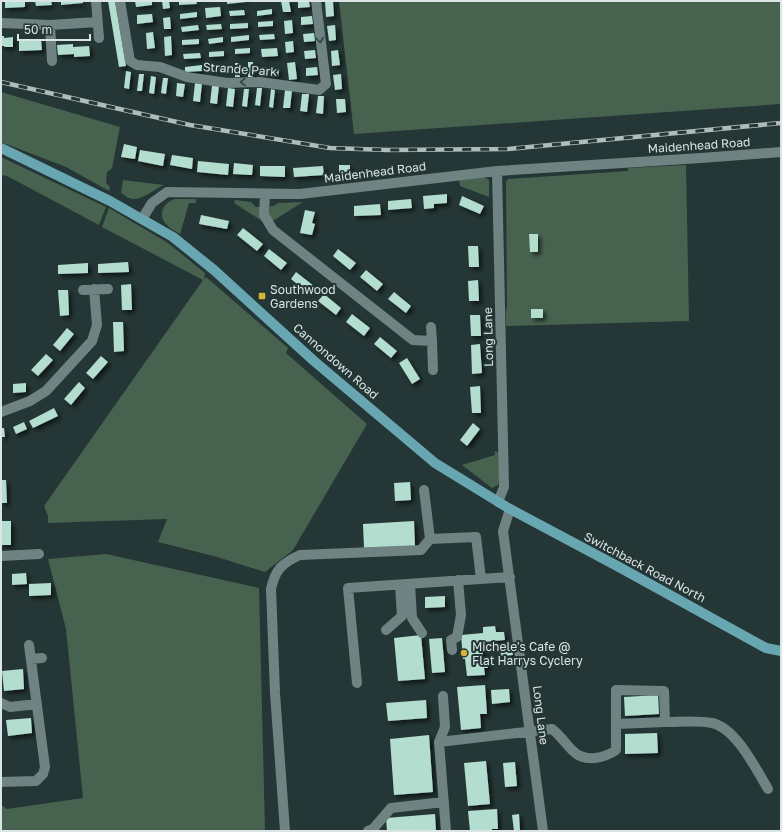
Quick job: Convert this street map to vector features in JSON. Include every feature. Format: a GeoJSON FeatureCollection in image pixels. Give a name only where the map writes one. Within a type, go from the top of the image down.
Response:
{"type":"FeatureCollection","features":[{"type":"Feature","properties":{"kind":"main road"},"geometry":{"type":"LineString","coordinates":[[1,148],[110,201],[142,219]]}},
{"type":"Feature","properties":{"kind":"main road","name":"Cannondown Road"},"geometry":{"type":"LineString","coordinates":[[142,219],[173,237],[214,270],[314,361],[436,463],[498,502]]}},
{"type":"Feature","properties":{"kind":"main road","name":"Switchback Road North"},"geometry":{"type":"LineString","coordinates":[[498,502],[766,648],[781,651]]}},
{"type":"Feature","properties":{"kind":"street"},"geometry":{"type":"LineString","coordinates":[[96,1],[99,38]]}},
{"type":"Feature","properties":{"kind":"street","name":"Strande Park"},"geometry":{"type":"LineString","coordinates":[[120,1],[130,62],[137,65],[160,67],[187,77],[227,83],[260,82],[319,90],[326,84],[316,1]]}},
{"type":"Feature","properties":{"kind":"street"},"geometry":{"type":"LineString","coordinates":[[1,23],[50,25],[97,22]]}},
{"type":"Feature","properties":{"kind":"street"},"geometry":{"type":"LineString","coordinates":[[50,25],[52,61]]}},
{"type":"Feature","properties":{"kind":"street","name":"Maidenhead Road"},"geometry":{"type":"LineString","coordinates":[[142,219],[152,203],[167,192],[300,194],[497,171],[781,152]]}},
{"type":"Feature","properties":{"kind":"street","name":"Long Lane"},"geometry":{"type":"LineString","coordinates":[[497,171],[504,487],[498,502]]}},
{"type":"Feature","properties":{"kind":"street"},"geometry":{"type":"LineString","coordinates":[[264,194],[264,215],[273,230],[413,340],[432,341]]}},
{"type":"Feature","properties":{"kind":"street"},"geometry":{"type":"LineString","coordinates":[[83,290],[108,289]]}},
{"type":"Feature","properties":{"kind":"street"},"geometry":{"type":"LineString","coordinates":[[1,412],[30,401],[46,391],[92,341],[97,325],[94,290]]}},
{"type":"Feature","properties":{"kind":"street"},"geometry":{"type":"LineString","coordinates":[[431,327],[433,370]]}},
{"type":"Feature","properties":{"kind":"street"},"geometry":{"type":"LineString","coordinates":[[285,831],[275,692],[272,589],[274,578],[280,568],[288,561],[300,556],[421,550],[430,539],[424,490]]}},
{"type":"Feature","properties":{"kind":"street","name":"Long Lane"},"geometry":{"type":"LineString","coordinates":[[510,509],[503,531],[543,831]]}},
{"type":"Feature","properties":{"kind":"street"},"geometry":{"type":"LineString","coordinates":[[430,539],[476,537],[481,579]]}},
{"type":"Feature","properties":{"kind":"street"},"geometry":{"type":"LineString","coordinates":[[1,556],[39,554]]}},
{"type":"Feature","properties":{"kind":"street"},"geometry":{"type":"LineString","coordinates":[[357,683],[348,588],[510,577]]}},
{"type":"Feature","properties":{"kind":"street"},"geometry":{"type":"LineString","coordinates":[[452,650],[451,640],[457,637],[461,615],[458,580]]}},
{"type":"Feature","properties":{"kind":"street"},"geometry":{"type":"LineString","coordinates":[[386,630],[402,616],[405,584]]}},
{"type":"Feature","properties":{"kind":"street"},"geometry":{"type":"LineString","coordinates":[[405,584],[412,618],[422,633]]}},
{"type":"Feature","properties":{"kind":"street"},"geometry":{"type":"LineString","coordinates":[[1,782],[36,781],[43,774],[45,767],[29,645]]}},
{"type":"Feature","properties":{"kind":"street"},"geometry":{"type":"LineString","coordinates":[[31,659],[42,658]]}},
{"type":"Feature","properties":{"kind":"street"},"geometry":{"type":"LineString","coordinates":[[439,742],[552,729],[559,734],[580,757],[603,757],[616,750],[616,690],[664,692],[665,722]]}},
{"type":"Feature","properties":{"kind":"street"},"geometry":{"type":"LineString","coordinates":[[444,696],[445,727],[439,742],[446,831]]}},
{"type":"Feature","properties":{"kind":"street"},"geometry":{"type":"LineString","coordinates":[[1,703],[10,707],[37,704]]}},
{"type":"Feature","properties":{"kind":"street"},"geometry":{"type":"LineString","coordinates":[[616,724],[710,722],[720,725],[728,731],[742,748],[768,789]]}},
{"type":"Feature","properties":{"kind":"street"},"geometry":{"type":"LineString","coordinates":[[368,831],[373,829],[391,808],[444,802]]}},
{"type":"Feature","properties":{"kind":"green space"},"geometry":{"type":"Polygon","coordinates":[[[339,1],[781,1],[781,104],[354,134],[339,1]]]}},
{"type":"Feature","properties":{"kind":"green space"},"geometry":{"type":"Polygon","coordinates":[[[1,92],[120,127],[112,168],[107,172],[106,183],[110,187],[109,191],[66,167],[1,142],[1,92]]]}},
{"type":"Feature","properties":{"kind":"green space"},"geometry":{"type":"Polygon","coordinates":[[[1,157],[106,207],[99,225],[7,176],[1,175],[1,157]]]}},
{"type":"Feature","properties":{"kind":"green space"},"geometry":{"type":"Polygon","coordinates":[[[686,165],[689,321],[506,326],[506,182],[508,179],[628,171],[628,168],[686,165]]]}},
{"type":"Feature","properties":{"kind":"green space"},"geometry":{"type":"Polygon","coordinates":[[[484,177],[489,180],[489,197],[460,186],[459,179],[484,177]]]}},
{"type":"Feature","properties":{"kind":"green space"},"geometry":{"type":"Polygon","coordinates":[[[123,180],[164,185],[138,199],[133,199],[128,198],[121,193],[123,180]]]}},
{"type":"Feature","properties":{"kind":"green space"},"geometry":{"type":"Polygon","coordinates":[[[175,199],[196,199],[196,203],[189,203],[180,234],[167,225],[162,216],[165,206],[175,199]]]}},
{"type":"Feature","properties":{"kind":"green space"},"geometry":{"type":"Polygon","coordinates":[[[235,200],[251,202],[256,207],[261,207],[262,221],[234,203],[235,200]]]}},
{"type":"Feature","properties":{"kind":"green space"},"geometry":{"type":"Polygon","coordinates":[[[303,202],[271,222],[269,214],[270,206],[274,206],[278,203],[303,202]]]}},
{"type":"Feature","properties":{"kind":"green space"},"geometry":{"type":"Polygon","coordinates":[[[109,208],[168,243],[205,273],[204,279],[206,277],[288,348],[286,353],[367,424],[293,550],[265,572],[217,557],[158,542],[167,519],[48,523],[48,516],[44,506],[203,280],[102,227],[109,208]]]}},
{"type":"Feature","properties":{"kind":"green space"},"geometry":{"type":"Polygon","coordinates":[[[495,451],[499,453],[499,482],[498,485],[492,488],[462,465],[495,455],[495,451]]]}},
{"type":"Feature","properties":{"kind":"green space"},"geometry":{"type":"Polygon","coordinates":[[[106,554],[259,588],[265,831],[1,831],[1,805],[7,809],[83,798],[66,629],[48,559],[106,554]]]}},
{"type":"Feature","properties":{"kind":"building"},"geometry":{"type":"Polygon","coordinates":[[[5,1],[25,1],[25,7],[5,8],[5,1]]]}},
{"type":"Feature","properties":{"kind":"building"},"geometry":{"type":"Polygon","coordinates":[[[35,1],[51,1],[52,5],[36,6],[35,1]]]}},
{"type":"Feature","properties":{"kind":"building"},"geometry":{"type":"Polygon","coordinates":[[[61,1],[83,1],[83,3],[61,5],[61,1]]]}},
{"type":"Feature","properties":{"kind":"building"},"geometry":{"type":"Polygon","coordinates":[[[108,1],[115,1],[126,66],[119,67],[108,1]]]}},
{"type":"Feature","properties":{"kind":"building"},"geometry":{"type":"Polygon","coordinates":[[[135,1],[152,1],[152,5],[136,7],[135,1]]]}},
{"type":"Feature","properties":{"kind":"building"},"geometry":{"type":"Polygon","coordinates":[[[162,1],[169,1],[170,8],[163,9],[162,1]]]}},
{"type":"Feature","properties":{"kind":"building"},"geometry":{"type":"Polygon","coordinates":[[[179,1],[196,1],[197,4],[179,5],[179,1]]]}},
{"type":"Feature","properties":{"kind":"building"},"geometry":{"type":"Polygon","coordinates":[[[227,1],[246,1],[246,2],[227,4],[227,1]]]}},
{"type":"Feature","properties":{"kind":"building"},"geometry":{"type":"Polygon","coordinates":[[[281,1],[289,1],[291,12],[283,12],[281,1]]]}},
{"type":"Feature","properties":{"kind":"building"},"geometry":{"type":"Polygon","coordinates":[[[298,1],[309,1],[310,7],[298,8],[298,1]]]}},
{"type":"Feature","properties":{"kind":"building"},"geometry":{"type":"Polygon","coordinates":[[[325,1],[333,1],[334,16],[326,17],[325,1]]]}},
{"type":"Feature","properties":{"kind":"building"},"geometry":{"type":"Polygon","coordinates":[[[220,7],[221,16],[206,18],[205,8],[220,7]]]}},
{"type":"Feature","properties":{"kind":"building"},"geometry":{"type":"Polygon","coordinates":[[[272,9],[272,14],[257,16],[257,11],[272,9]]]}},
{"type":"Feature","properties":{"kind":"building"},"geometry":{"type":"Polygon","coordinates":[[[244,10],[245,15],[230,16],[229,11],[244,10]]]}},
{"type":"Feature","properties":{"kind":"building"},"geometry":{"type":"Polygon","coordinates":[[[197,12],[197,17],[180,19],[180,14],[197,12]]]}},
{"type":"Feature","properties":{"kind":"building"},"geometry":{"type":"Polygon","coordinates":[[[152,14],[153,22],[137,24],[137,15],[152,14]]]}},
{"type":"Feature","properties":{"kind":"building"},"geometry":{"type":"Polygon","coordinates":[[[312,16],[313,24],[301,25],[301,17],[312,16]]]}},
{"type":"Feature","properties":{"kind":"building"},"geometry":{"type":"Polygon","coordinates":[[[170,17],[171,29],[164,29],[163,18],[170,17]]]}},
{"type":"Feature","properties":{"kind":"building"},"geometry":{"type":"Polygon","coordinates":[[[292,20],[293,33],[285,34],[284,21],[292,20]]]}},
{"type":"Feature","properties":{"kind":"building"},"geometry":{"type":"Polygon","coordinates":[[[273,21],[273,26],[258,27],[258,22],[273,21]]]}},
{"type":"Feature","properties":{"kind":"building"},"geometry":{"type":"Polygon","coordinates":[[[248,23],[248,28],[230,29],[230,24],[248,23]]]}},
{"type":"Feature","properties":{"kind":"building"},"geometry":{"type":"Polygon","coordinates":[[[221,24],[222,29],[207,30],[206,25],[221,24]]]}},
{"type":"Feature","properties":{"kind":"building"},"geometry":{"type":"Polygon","coordinates":[[[198,25],[199,30],[182,32],[181,27],[198,25]]]}},
{"type":"Feature","properties":{"kind":"building"},"geometry":{"type":"Polygon","coordinates":[[[335,25],[336,40],[329,41],[327,26],[335,25]]]}},
{"type":"Feature","properties":{"kind":"building"},"geometry":{"type":"Polygon","coordinates":[[[153,32],[155,48],[147,49],[146,33],[153,32]]]}},
{"type":"Feature","properties":{"kind":"building"},"geometry":{"type":"Polygon","coordinates":[[[314,33],[315,41],[304,42],[303,34],[314,33]]]}},
{"type":"Feature","properties":{"kind":"building"},"geometry":{"type":"Polygon","coordinates":[[[274,34],[275,39],[260,40],[259,35],[274,34]]]}},
{"type":"Feature","properties":{"kind":"building"},"geometry":{"type":"Polygon","coordinates":[[[249,35],[249,40],[231,42],[231,37],[249,35]]]}},
{"type":"Feature","properties":{"kind":"building"},"geometry":{"type":"Polygon","coordinates":[[[1,36],[4,36],[4,38],[13,37],[13,47],[1,46],[1,36]]]}},
{"type":"Feature","properties":{"kind":"building"},"geometry":{"type":"Polygon","coordinates":[[[171,36],[172,55],[165,56],[164,37],[171,36]]]}},
{"type":"Feature","properties":{"kind":"building"},"geometry":{"type":"Polygon","coordinates":[[[223,37],[223,42],[209,44],[208,39],[223,37]]]}},
{"type":"Feature","properties":{"kind":"building"},"geometry":{"type":"Polygon","coordinates":[[[41,39],[42,50],[19,51],[19,41],[41,39]]]}},
{"type":"Feature","properties":{"kind":"building"},"geometry":{"type":"Polygon","coordinates":[[[199,39],[199,44],[182,45],[182,40],[199,39]]]}},
{"type":"Feature","properties":{"kind":"building"},"geometry":{"type":"Polygon","coordinates":[[[293,41],[294,52],[286,53],[285,42],[293,41]]]}},
{"type":"Feature","properties":{"kind":"building"},"geometry":{"type":"Polygon","coordinates":[[[73,44],[73,47],[89,46],[90,56],[74,57],[74,54],[58,55],[57,45],[73,44]]]}},
{"type":"Feature","properties":{"kind":"building"},"geometry":{"type":"Polygon","coordinates":[[[250,48],[250,53],[235,54],[235,49],[250,48]]]}},
{"type":"Feature","properties":{"kind":"building"},"geometry":{"type":"Polygon","coordinates":[[[277,48],[278,56],[262,57],[261,49],[277,48]]]}},
{"type":"Feature","properties":{"kind":"building"},"geometry":{"type":"Polygon","coordinates":[[[315,50],[316,58],[305,59],[304,51],[315,50]]]}},
{"type":"Feature","properties":{"kind":"building"},"geometry":{"type":"Polygon","coordinates":[[[338,50],[340,65],[332,66],[331,51],[338,50]]]}},
{"type":"Feature","properties":{"kind":"building"},"geometry":{"type":"Polygon","coordinates":[[[224,51],[224,56],[209,57],[209,52],[224,51]]]}},
{"type":"Feature","properties":{"kind":"building"},"geometry":{"type":"Polygon","coordinates":[[[200,53],[201,58],[184,59],[183,54],[200,53]]]}},
{"type":"Feature","properties":{"kind":"building"},"geometry":{"type":"Polygon","coordinates":[[[248,62],[253,62],[253,77],[248,77],[248,62]]]}},
{"type":"Feature","properties":{"kind":"building"},"geometry":{"type":"Polygon","coordinates":[[[295,62],[297,79],[289,80],[287,63],[295,62]]]}},
{"type":"Feature","properties":{"kind":"building"},"geometry":{"type":"Polygon","coordinates":[[[235,63],[240,63],[240,77],[235,77],[235,63]]]}},
{"type":"Feature","properties":{"kind":"building"},"geometry":{"type":"Polygon","coordinates":[[[224,64],[225,69],[210,70],[209,65],[224,64]]]}},
{"type":"Feature","properties":{"kind":"building"},"geometry":{"type":"Polygon","coordinates":[[[202,65],[202,71],[185,72],[185,67],[202,65]]]}},
{"type":"Feature","properties":{"kind":"building"},"geometry":{"type":"Polygon","coordinates":[[[262,67],[279,69],[278,77],[261,75],[262,67]]]}},
{"type":"Feature","properties":{"kind":"building"},"geometry":{"type":"Polygon","coordinates":[[[317,67],[318,75],[306,76],[306,68],[317,67]]]}},
{"type":"Feature","properties":{"kind":"building"},"geometry":{"type":"Polygon","coordinates":[[[126,71],[131,72],[129,89],[124,88],[126,71]]]}},
{"type":"Feature","properties":{"kind":"building"},"geometry":{"type":"Polygon","coordinates":[[[139,74],[144,74],[142,91],[137,91],[139,74]]]}},
{"type":"Feature","properties":{"kind":"building"},"geometry":{"type":"Polygon","coordinates":[[[341,74],[342,89],[335,90],[333,75],[341,74]]]}},
{"type":"Feature","properties":{"kind":"building"},"geometry":{"type":"Polygon","coordinates":[[[151,76],[156,77],[154,94],[149,93],[151,76]]]}},
{"type":"Feature","properties":{"kind":"building"},"geometry":{"type":"Polygon","coordinates":[[[163,78],[168,78],[166,94],[161,93],[163,78]]]}},
{"type":"Feature","properties":{"kind":"building"},"geometry":{"type":"Polygon","coordinates":[[[177,83],[185,84],[183,97],[176,96],[177,83]]]}},
{"type":"Feature","properties":{"kind":"building"},"geometry":{"type":"Polygon","coordinates":[[[195,83],[202,84],[200,102],[193,101],[195,83]]]}},
{"type":"Feature","properties":{"kind":"building"},"geometry":{"type":"Polygon","coordinates":[[[212,86],[219,86],[217,104],[210,103],[212,86]]]}},
{"type":"Feature","properties":{"kind":"building"},"geometry":{"type":"Polygon","coordinates":[[[228,88],[235,89],[233,107],[226,106],[228,88]]]}},
{"type":"Feature","properties":{"kind":"building"},"geometry":{"type":"Polygon","coordinates":[[[257,88],[262,88],[260,106],[255,105],[257,88]]]}},
{"type":"Feature","properties":{"kind":"building"},"geometry":{"type":"Polygon","coordinates":[[[244,89],[249,89],[247,107],[242,106],[244,89]]]}},
{"type":"Feature","properties":{"kind":"building"},"geometry":{"type":"Polygon","coordinates":[[[271,89],[275,90],[273,108],[269,107],[271,89]]]}},
{"type":"Feature","properties":{"kind":"building"},"geometry":{"type":"Polygon","coordinates":[[[285,90],[292,91],[290,108],[283,108],[285,90]]]}},
{"type":"Feature","properties":{"kind":"building"},"geometry":{"type":"Polygon","coordinates":[[[302,94],[309,94],[307,112],[300,111],[302,94]]]}},
{"type":"Feature","properties":{"kind":"building"},"geometry":{"type":"Polygon","coordinates":[[[318,96],[324,96],[323,114],[316,113],[318,96]]]}},
{"type":"Feature","properties":{"kind":"building"},"geometry":{"type":"Polygon","coordinates":[[[336,99],[345,99],[346,112],[337,113],[336,99]]]}},
{"type":"Feature","properties":{"kind":"building"},"geometry":{"type":"Polygon","coordinates":[[[124,144],[137,147],[135,159],[121,157],[124,144]]]}},
{"type":"Feature","properties":{"kind":"building"},"geometry":{"type":"Polygon","coordinates":[[[140,150],[165,154],[163,166],[138,161],[140,150]]]}},
{"type":"Feature","properties":{"kind":"building"},"geometry":{"type":"Polygon","coordinates":[[[172,155],[193,158],[192,169],[170,165],[172,155]]]}},
{"type":"Feature","properties":{"kind":"building"},"geometry":{"type":"Polygon","coordinates":[[[198,161],[229,164],[228,175],[197,172],[198,161]]]}},
{"type":"Feature","properties":{"kind":"building"},"geometry":{"type":"Polygon","coordinates":[[[234,163],[253,165],[252,175],[233,174],[234,163]]]}},
{"type":"Feature","properties":{"kind":"building"},"geometry":{"type":"Polygon","coordinates":[[[339,165],[350,165],[350,176],[339,176],[339,165]]]}},
{"type":"Feature","properties":{"kind":"building"},"geometry":{"type":"Polygon","coordinates":[[[260,166],[285,166],[285,177],[260,176],[260,166]]]}},
{"type":"Feature","properties":{"kind":"building"},"geometry":{"type":"Polygon","coordinates":[[[323,166],[324,175],[294,177],[293,168],[323,166]]]}},
{"type":"Feature","properties":{"kind":"building"},"geometry":{"type":"Polygon","coordinates":[[[447,194],[447,203],[434,204],[434,208],[424,209],[423,196],[447,194]]]}},
{"type":"Feature","properties":{"kind":"building"},"geometry":{"type":"Polygon","coordinates":[[[462,196],[484,206],[480,214],[459,205],[462,196]]]}},
{"type":"Feature","properties":{"kind":"building"},"geometry":{"type":"Polygon","coordinates":[[[411,199],[412,208],[388,210],[388,201],[411,199]]]}},
{"type":"Feature","properties":{"kind":"building"},"geometry":{"type":"Polygon","coordinates":[[[380,204],[381,215],[354,216],[354,206],[380,204]]]}},
{"type":"Feature","properties":{"kind":"building"},"geometry":{"type":"Polygon","coordinates":[[[305,210],[315,212],[312,223],[315,224],[312,235],[300,233],[305,210]]]}},
{"type":"Feature","properties":{"kind":"building"},"geometry":{"type":"Polygon","coordinates":[[[201,215],[229,221],[227,229],[199,224],[201,215]]]}},
{"type":"Feature","properties":{"kind":"building"},"geometry":{"type":"Polygon","coordinates":[[[243,228],[263,244],[257,251],[237,235],[243,228]]]}},
{"type":"Feature","properties":{"kind":"building"},"geometry":{"type":"Polygon","coordinates":[[[529,234],[538,234],[538,252],[530,252],[529,234]]]}},
{"type":"Feature","properties":{"kind":"building"},"geometry":{"type":"Polygon","coordinates":[[[468,246],[478,246],[479,267],[469,267],[468,246]]]}},
{"type":"Feature","properties":{"kind":"building"},"geometry":{"type":"Polygon","coordinates":[[[269,249],[287,263],[281,270],[264,256],[269,249]]]}},
{"type":"Feature","properties":{"kind":"building"},"geometry":{"type":"Polygon","coordinates":[[[338,249],[356,263],[350,270],[333,256],[338,249]]]}},
{"type":"Feature","properties":{"kind":"building"},"geometry":{"type":"Polygon","coordinates":[[[128,262],[129,272],[98,273],[98,264],[128,262]]]}},
{"type":"Feature","properties":{"kind":"building"},"geometry":{"type":"Polygon","coordinates":[[[88,263],[88,273],[58,274],[58,265],[88,263]]]}},
{"type":"Feature","properties":{"kind":"building"},"geometry":{"type":"Polygon","coordinates":[[[366,270],[383,284],[377,291],[360,277],[366,270]]]}},
{"type":"Feature","properties":{"kind":"building"},"geometry":{"type":"Polygon","coordinates":[[[296,272],[314,286],[308,293],[291,279],[296,272]]]}},
{"type":"Feature","properties":{"kind":"building"},"geometry":{"type":"Polygon","coordinates":[[[478,280],[479,301],[469,301],[468,281],[478,280]]]}},
{"type":"Feature","properties":{"kind":"building"},"geometry":{"type":"Polygon","coordinates":[[[131,284],[132,310],[122,310],[121,285],[131,284]]]}},
{"type":"Feature","properties":{"kind":"building"},"geometry":{"type":"Polygon","coordinates":[[[58,290],[68,290],[69,315],[60,316],[58,290]]]}},
{"type":"Feature","properties":{"kind":"building"},"geometry":{"type":"Polygon","coordinates":[[[394,292],[411,306],[406,313],[388,299],[394,292]]]}},
{"type":"Feature","properties":{"kind":"building"},"geometry":{"type":"Polygon","coordinates":[[[324,294],[341,308],[336,315],[318,301],[324,294]]]}},
{"type":"Feature","properties":{"kind":"building"},"geometry":{"type":"Polygon","coordinates":[[[531,309],[543,309],[543,318],[531,318],[531,309]]]}},
{"type":"Feature","properties":{"kind":"building"},"geometry":{"type":"Polygon","coordinates":[[[352,314],[370,328],[364,336],[346,322],[352,314]]]}},
{"type":"Feature","properties":{"kind":"building"},"geometry":{"type":"Polygon","coordinates":[[[470,315],[480,315],[481,336],[471,336],[470,315]]]}},
{"type":"Feature","properties":{"kind":"building"},"geometry":{"type":"Polygon","coordinates":[[[113,322],[123,322],[124,351],[114,352],[113,322]]]}},
{"type":"Feature","properties":{"kind":"building"},"geometry":{"type":"Polygon","coordinates":[[[67,328],[74,334],[60,351],[53,345],[67,328]]]}},
{"type":"Feature","properties":{"kind":"building"},"geometry":{"type":"Polygon","coordinates":[[[380,337],[397,351],[391,358],[374,344],[380,337]]]}},
{"type":"Feature","properties":{"kind":"building"},"geometry":{"type":"Polygon","coordinates":[[[480,344],[482,373],[472,374],[471,345],[480,344]]]}},
{"type":"Feature","properties":{"kind":"building"},"geometry":{"type":"Polygon","coordinates":[[[46,354],[53,360],[38,376],[31,370],[46,354]]]}},
{"type":"Feature","properties":{"kind":"building"},"geometry":{"type":"Polygon","coordinates":[[[101,356],[108,362],[93,379],[86,373],[101,356]]]}},
{"type":"Feature","properties":{"kind":"building"},"geometry":{"type":"Polygon","coordinates":[[[407,358],[420,379],[412,384],[399,363],[407,358]]]}},
{"type":"Feature","properties":{"kind":"building"},"geometry":{"type":"Polygon","coordinates":[[[79,382],[85,388],[71,405],[64,399],[79,382]]]}},
{"type":"Feature","properties":{"kind":"building"},"geometry":{"type":"Polygon","coordinates":[[[26,383],[26,392],[13,393],[13,384],[26,383]]]}},
{"type":"Feature","properties":{"kind":"building"},"geometry":{"type":"Polygon","coordinates":[[[480,386],[481,413],[472,413],[470,387],[480,386]]]}},
{"type":"Feature","properties":{"kind":"building"},"geometry":{"type":"Polygon","coordinates":[[[54,408],[58,416],[33,428],[29,421],[54,408]]]}},
{"type":"Feature","properties":{"kind":"building"},"geometry":{"type":"Polygon","coordinates":[[[24,422],[27,429],[16,434],[13,427],[24,422]]]}},
{"type":"Feature","properties":{"kind":"building"},"geometry":{"type":"Polygon","coordinates":[[[473,423],[480,429],[467,446],[460,440],[473,423]]]}},
{"type":"Feature","properties":{"kind":"building"},"geometry":{"type":"Polygon","coordinates":[[[1,428],[4,428],[5,437],[1,437],[1,428]]]}},
{"type":"Feature","properties":{"kind":"building"},"geometry":{"type":"Polygon","coordinates":[[[1,480],[6,480],[7,503],[1,503],[1,480]]]}},
{"type":"Feature","properties":{"kind":"building"},"geometry":{"type":"Polygon","coordinates":[[[410,482],[411,500],[395,501],[394,483],[410,482]]]}},
{"type":"Feature","properties":{"kind":"building"},"geometry":{"type":"Polygon","coordinates":[[[1,521],[11,521],[11,545],[1,545],[1,521]]]}},
{"type":"Feature","properties":{"kind":"building"},"geometry":{"type":"Polygon","coordinates":[[[414,521],[415,546],[364,548],[363,524],[414,521]]]}},
{"type":"Feature","properties":{"kind":"building"},"geometry":{"type":"Polygon","coordinates":[[[26,573],[27,584],[12,585],[12,574],[26,573]]]}},
{"type":"Feature","properties":{"kind":"building"},"geometry":{"type":"Polygon","coordinates":[[[51,583],[51,595],[29,596],[29,584],[51,583]]]}},
{"type":"Feature","properties":{"kind":"building"},"geometry":{"type":"Polygon","coordinates":[[[445,596],[445,607],[425,608],[425,597],[445,596]]]}},
{"type":"Feature","properties":{"kind":"building"},"geometry":{"type":"Polygon","coordinates":[[[495,626],[496,632],[504,632],[505,640],[482,642],[483,657],[487,657],[488,668],[484,668],[485,675],[467,676],[465,659],[463,659],[461,635],[483,633],[483,627],[495,626]]]}},
{"type":"Feature","properties":{"kind":"building"},"geometry":{"type":"Polygon","coordinates":[[[421,635],[425,679],[398,681],[394,638],[421,635]]]}},
{"type":"Feature","properties":{"kind":"building"},"geometry":{"type":"Polygon","coordinates":[[[442,638],[445,672],[432,673],[429,639],[442,638]]]}},
{"type":"Feature","properties":{"kind":"building"},"geometry":{"type":"Polygon","coordinates":[[[512,646],[513,655],[501,656],[500,647],[512,646]]]}},
{"type":"Feature","properties":{"kind":"building"},"geometry":{"type":"Polygon","coordinates":[[[23,669],[24,689],[4,691],[2,671],[23,669]]]}},
{"type":"Feature","properties":{"kind":"building"},"geometry":{"type":"Polygon","coordinates":[[[485,685],[487,714],[480,714],[481,728],[461,730],[457,687],[485,685]]]}},
{"type":"Feature","properties":{"kind":"building"},"geometry":{"type":"Polygon","coordinates":[[[509,689],[510,702],[492,704],[491,690],[509,689]]]}},
{"type":"Feature","properties":{"kind":"building"},"geometry":{"type":"Polygon","coordinates":[[[658,695],[659,714],[625,716],[624,697],[658,695]]]}},
{"type":"Feature","properties":{"kind":"building"},"geometry":{"type":"Polygon","coordinates":[[[426,700],[427,718],[388,721],[386,703],[426,700]]]}},
{"type":"Feature","properties":{"kind":"building"},"geometry":{"type":"Polygon","coordinates":[[[31,718],[32,733],[8,736],[6,720],[31,718]]]}},
{"type":"Feature","properties":{"kind":"building"},"geometry":{"type":"Polygon","coordinates":[[[657,733],[658,753],[625,754],[625,734],[657,733]]]}},
{"type":"Feature","properties":{"kind":"building"},"geometry":{"type":"Polygon","coordinates":[[[429,735],[433,792],[394,795],[390,739],[429,735]]]}},
{"type":"Feature","properties":{"kind":"building"},"geometry":{"type":"Polygon","coordinates":[[[486,761],[490,804],[468,806],[464,763],[486,761]]]}},
{"type":"Feature","properties":{"kind":"building"},"geometry":{"type":"Polygon","coordinates":[[[515,762],[517,786],[505,787],[503,763],[515,762]]]}},
{"type":"Feature","properties":{"kind":"building"},"geometry":{"type":"Polygon","coordinates":[[[497,809],[498,829],[492,829],[492,831],[470,831],[468,811],[497,809]]]}},
{"type":"Feature","properties":{"kind":"building"},"geometry":{"type":"Polygon","coordinates":[[[435,814],[436,831],[387,831],[386,818],[435,814]]]}},
{"type":"Feature","properties":{"kind":"building"},"geometry":{"type":"Polygon","coordinates":[[[519,814],[520,831],[514,831],[512,815],[519,814]]]}},
{"type":"Feature","properties":{"kind":"railway"},"geometry":{"type":"LineString","coordinates":[[1,82],[190,125],[330,148],[388,150],[508,149],[781,123]]}},
{"type":"Feature","properties":{"kind":"place","name":"Southwood Gardens"},"geometry":{"type":"Point","coordinates":[262,296]}},
{"type":"Feature","properties":{"kind":"place","name":"Michele's Cafe @ Flat Harrys Cyclery"},"geometry":{"type":"Point","coordinates":[464,653]}}]}
